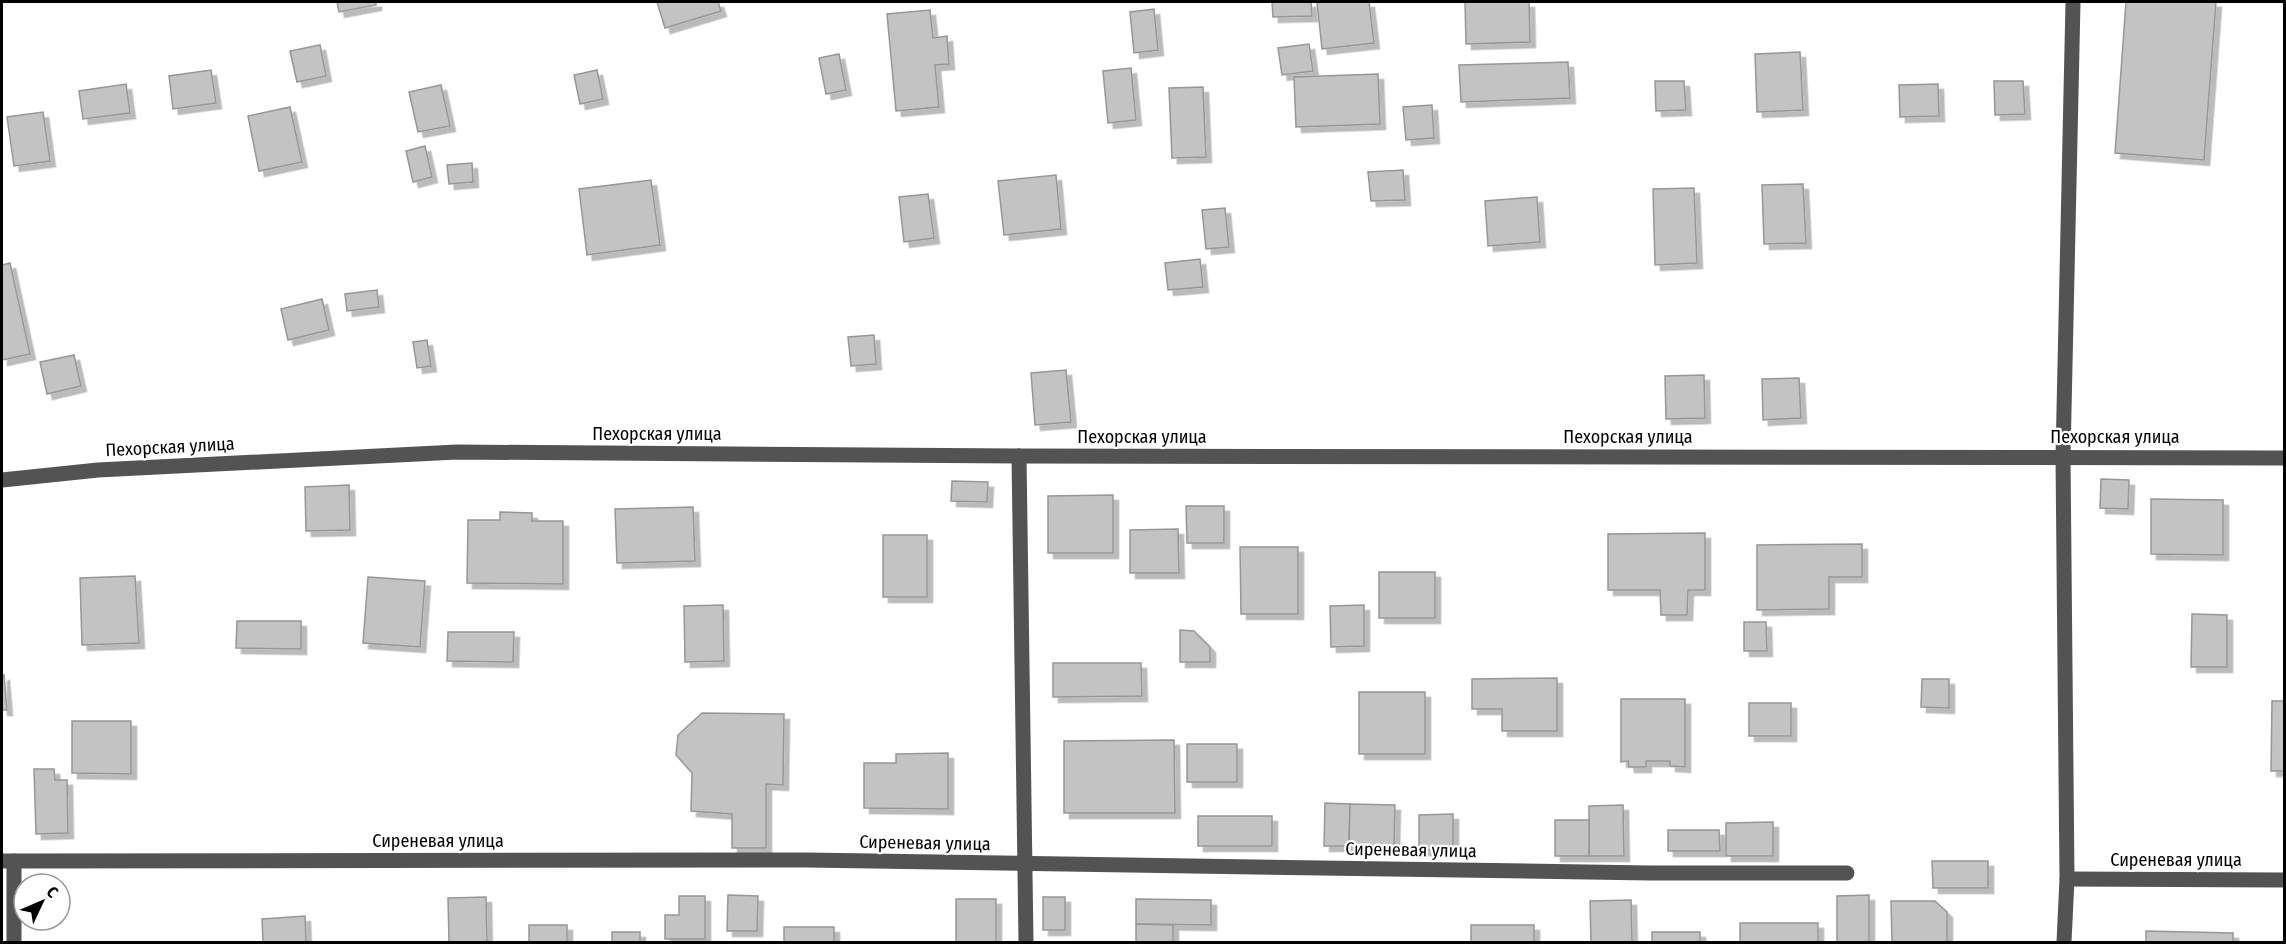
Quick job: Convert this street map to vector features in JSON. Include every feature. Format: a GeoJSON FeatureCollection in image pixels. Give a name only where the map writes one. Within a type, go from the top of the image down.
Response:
{"type":"FeatureCollection","features":[{"type":"Feature","properties":{"kind":"street"},"geometry":{"type":"LineString","coordinates":[[2064,942],[2067,879],[2063,456],[2073,2]]}},
{"type":"Feature","properties":{"kind":"street","name":"Пехорская улица"},"geometry":{"type":"LineString","coordinates":[[2,480],[98,470],[457,452],[1020,456],[2284,458]]}},
{"type":"Feature","properties":{"kind":"street"},"geometry":{"type":"LineString","coordinates":[[1020,456],[1026,942]]}},
{"type":"Feature","properties":{"kind":"street"},"geometry":{"type":"LineString","coordinates":[[8,861],[14,942]]}},
{"type":"Feature","properties":{"kind":"street","name":"Сиреневая улица"},"geometry":{"type":"LineString","coordinates":[[8,861],[807,861],[1847,873]]}},
{"type":"Feature","properties":{"kind":"street","name":"Сиреневая улица"},"geometry":{"type":"LineString","coordinates":[[2067,879],[2284,880]]}},
{"type":"Feature","properties":{"kind":"building"},"geometry":{"type":"Polygon","coordinates":[[[337,2],[376,2],[376,5],[339,12],[337,2]]]}},
{"type":"Feature","properties":{"kind":"building"},"geometry":{"type":"Polygon","coordinates":[[[657,2],[718,2],[721,11],[665,28],[657,2]]]}},
{"type":"Feature","properties":{"kind":"building"},"geometry":{"type":"Polygon","coordinates":[[[1272,2],[1311,2],[1312,16],[1273,17],[1272,2]]]}},
{"type":"Feature","properties":{"kind":"building"},"geometry":{"type":"Polygon","coordinates":[[[1317,2],[1369,2],[1374,43],[1322,49],[1317,2]]]}},
{"type":"Feature","properties":{"kind":"building"},"geometry":{"type":"Polygon","coordinates":[[[1465,2],[1529,2],[1530,42],[1466,44],[1465,2]]]}},
{"type":"Feature","properties":{"kind":"building"},"geometry":{"type":"Polygon","coordinates":[[[2126,2],[2216,2],[2204,160],[2115,153],[2126,2]]]}},
{"type":"Feature","properties":{"kind":"building"},"geometry":{"type":"Polygon","coordinates":[[[1154,9],[1158,50],[1134,53],[1130,12],[1154,9]]]}},
{"type":"Feature","properties":{"kind":"building"},"geometry":{"type":"Polygon","coordinates":[[[930,10],[933,38],[947,36],[949,64],[935,65],[939,107],[896,111],[887,14],[930,10]]]}},
{"type":"Feature","properties":{"kind":"building"},"geometry":{"type":"Polygon","coordinates":[[[1309,44],[1313,71],[1282,75],[1278,48],[1309,44]]]}},
{"type":"Feature","properties":{"kind":"building"},"geometry":{"type":"Polygon","coordinates":[[[320,45],[326,76],[297,82],[290,51],[320,45]]]}},
{"type":"Feature","properties":{"kind":"building"},"geometry":{"type":"Polygon","coordinates":[[[1800,52],[1803,110],[1757,112],[1755,54],[1800,52]]]}},
{"type":"Feature","properties":{"kind":"building"},"geometry":{"type":"Polygon","coordinates":[[[839,54],[846,90],[826,94],[819,58],[839,54]]]}},
{"type":"Feature","properties":{"kind":"building"},"geometry":{"type":"Polygon","coordinates":[[[1568,62],[1570,98],[1461,102],[1459,65],[1568,62]]]}},
{"type":"Feature","properties":{"kind":"building"},"geometry":{"type":"Polygon","coordinates":[[[1131,68],[1136,120],[1108,123],[1103,71],[1131,68]]]}},
{"type":"Feature","properties":{"kind":"building"},"geometry":{"type":"Polygon","coordinates":[[[211,70],[216,103],[173,109],[169,76],[211,70]]]}},
{"type":"Feature","properties":{"kind":"building"},"geometry":{"type":"Polygon","coordinates":[[[597,70],[603,99],[580,104],[574,75],[597,70]]]}},
{"type":"Feature","properties":{"kind":"building"},"geometry":{"type":"Polygon","coordinates":[[[1378,74],[1380,124],[1296,127],[1294,77],[1378,74]]]}},
{"type":"Feature","properties":{"kind":"building"},"geometry":{"type":"Polygon","coordinates":[[[1655,81],[1684,81],[1686,110],[1656,111],[1655,81]]]}},
{"type":"Feature","properties":{"kind":"building"},"geometry":{"type":"Polygon","coordinates":[[[1994,81],[2023,81],[2025,114],[1995,115],[1994,81]]]}},
{"type":"Feature","properties":{"kind":"building"},"geometry":{"type":"Polygon","coordinates":[[[126,84],[130,113],[83,119],[79,91],[126,84]]]}},
{"type":"Feature","properties":{"kind":"building"},"geometry":{"type":"Polygon","coordinates":[[[1938,84],[1939,116],[1900,117],[1899,85],[1938,84]]]}},
{"type":"Feature","properties":{"kind":"building"},"geometry":{"type":"Polygon","coordinates":[[[441,85],[450,126],[418,132],[409,92],[441,85]]]}},
{"type":"Feature","properties":{"kind":"building"},"geometry":{"type":"Polygon","coordinates":[[[1203,87],[1206,157],[1172,158],[1169,88],[1203,87]]]}},
{"type":"Feature","properties":{"kind":"building"},"geometry":{"type":"Polygon","coordinates":[[[1432,105],[1434,138],[1406,140],[1403,107],[1432,105]]]}},
{"type":"Feature","properties":{"kind":"building"},"geometry":{"type":"Polygon","coordinates":[[[290,107],[302,162],[259,171],[248,116],[290,107]]]}},
{"type":"Feature","properties":{"kind":"building"},"geometry":{"type":"Polygon","coordinates":[[[43,112],[50,161],[14,166],[7,117],[43,112]]]}},
{"type":"Feature","properties":{"kind":"building"},"geometry":{"type":"Polygon","coordinates":[[[425,146],[432,177],[413,182],[406,151],[425,146]]]}},
{"type":"Feature","properties":{"kind":"building"},"geometry":{"type":"Polygon","coordinates":[[[472,163],[473,182],[449,184],[447,165],[472,163]]]}},
{"type":"Feature","properties":{"kind":"building"},"geometry":{"type":"Polygon","coordinates":[[[1403,170],[1405,200],[1371,201],[1368,172],[1403,170]]]}},
{"type":"Feature","properties":{"kind":"building"},"geometry":{"type":"Polygon","coordinates":[[[1056,175],[1061,229],[1004,235],[998,181],[1056,175]]]}},
{"type":"Feature","properties":{"kind":"building"},"geometry":{"type":"Polygon","coordinates":[[[651,180],[660,245],[587,255],[579,189],[651,180]]]}},
{"type":"Feature","properties":{"kind":"building"},"geometry":{"type":"Polygon","coordinates":[[[1803,184],[1806,243],[1764,244],[1762,185],[1803,184]]]}},
{"type":"Feature","properties":{"kind":"building"},"geometry":{"type":"Polygon","coordinates":[[[1694,188],[1697,263],[1655,265],[1653,189],[1694,188]]]}},
{"type":"Feature","properties":{"kind":"building"},"geometry":{"type":"Polygon","coordinates":[[[928,194],[934,238],[904,242],[899,197],[928,194]]]}},
{"type":"Feature","properties":{"kind":"building"},"geometry":{"type":"Polygon","coordinates":[[[1537,197],[1540,242],[1488,246],[1485,201],[1537,197]]]}},
{"type":"Feature","properties":{"kind":"building"},"geometry":{"type":"Polygon","coordinates":[[[1225,208],[1229,247],[1206,249],[1202,210],[1225,208]]]}},
{"type":"Feature","properties":{"kind":"building"},"geometry":{"type":"Polygon","coordinates":[[[1200,259],[1203,287],[1168,290],[1165,263],[1200,259]]]}},
{"type":"Feature","properties":{"kind":"building"},"geometry":{"type":"Polygon","coordinates":[[[10,263],[30,354],[2,360],[2,265],[10,263]]]}},
{"type":"Feature","properties":{"kind":"building"},"geometry":{"type":"Polygon","coordinates":[[[377,290],[379,307],[347,311],[345,294],[377,290]]]}},
{"type":"Feature","properties":{"kind":"building"},"geometry":{"type":"Polygon","coordinates":[[[322,299],[329,330],[288,340],[281,309],[322,299]]]}},
{"type":"Feature","properties":{"kind":"building"},"geometry":{"type":"Polygon","coordinates":[[[874,335],[876,364],[851,366],[848,337],[874,335]]]}},
{"type":"Feature","properties":{"kind":"building"},"geometry":{"type":"Polygon","coordinates":[[[427,340],[431,366],[417,368],[413,342],[427,340]]]}},
{"type":"Feature","properties":{"kind":"building"},"geometry":{"type":"Polygon","coordinates":[[[74,355],[81,386],[47,394],[40,362],[74,355]]]}},
{"type":"Feature","properties":{"kind":"building"},"geometry":{"type":"Polygon","coordinates":[[[1066,370],[1071,422],[1035,425],[1031,373],[1066,370]]]}},
{"type":"Feature","properties":{"kind":"building"},"geometry":{"type":"Polygon","coordinates":[[[1704,375],[1705,418],[1666,419],[1665,376],[1704,375]]]}},
{"type":"Feature","properties":{"kind":"building"},"geometry":{"type":"Polygon","coordinates":[[[1799,378],[1801,418],[1763,420],[1762,379],[1799,378]]]}},
{"type":"Feature","properties":{"kind":"building"},"geometry":{"type":"Polygon","coordinates":[[[2101,479],[2129,480],[2128,509],[2100,508],[2101,479]]]}},
{"type":"Feature","properties":{"kind":"building"},"geometry":{"type":"Polygon","coordinates":[[[952,481],[988,482],[987,502],[951,501],[952,481]]]}},
{"type":"Feature","properties":{"kind":"building"},"geometry":{"type":"Polygon","coordinates":[[[349,485],[350,530],[306,531],[305,487],[349,485]]]}},
{"type":"Feature","properties":{"kind":"building"},"geometry":{"type":"Polygon","coordinates":[[[1113,495],[1113,553],[1048,553],[1048,496],[1113,495]]]}},
{"type":"Feature","properties":{"kind":"building"},"geometry":{"type":"Polygon","coordinates":[[[2151,499],[2223,500],[2223,555],[2151,554],[2151,499]]]}},
{"type":"Feature","properties":{"kind":"building"},"geometry":{"type":"Polygon","coordinates":[[[1186,506],[1224,506],[1224,543],[1187,543],[1186,506]]]}},
{"type":"Feature","properties":{"kind":"building"},"geometry":{"type":"Polygon","coordinates":[[[693,507],[695,561],[617,563],[615,509],[693,507]]]}},
{"type":"Feature","properties":{"kind":"building"},"geometry":{"type":"Polygon","coordinates":[[[500,512],[532,513],[532,521],[563,521],[563,584],[467,583],[468,520],[500,520],[500,512]]]}},
{"type":"Feature","properties":{"kind":"building"},"geometry":{"type":"Polygon","coordinates":[[[1178,529],[1179,573],[1130,573],[1130,530],[1178,529]]]}},
{"type":"Feature","properties":{"kind":"building"},"geometry":{"type":"Polygon","coordinates":[[[1705,533],[1705,590],[1688,590],[1687,615],[1661,615],[1660,590],[1608,590],[1608,534],[1705,533]]]}},
{"type":"Feature","properties":{"kind":"building"},"geometry":{"type":"Polygon","coordinates":[[[883,535],[927,535],[927,597],[883,597],[883,535]]]}},
{"type":"Feature","properties":{"kind":"building"},"geometry":{"type":"Polygon","coordinates":[[[1862,544],[1862,577],[1829,577],[1829,609],[1757,610],[1757,545],[1862,544]]]}},
{"type":"Feature","properties":{"kind":"building"},"geometry":{"type":"Polygon","coordinates":[[[1240,547],[1298,547],[1298,614],[1241,614],[1240,547]]]}},
{"type":"Feature","properties":{"kind":"building"},"geometry":{"type":"Polygon","coordinates":[[[1379,572],[1435,572],[1435,618],[1379,618],[1379,572]]]}},
{"type":"Feature","properties":{"kind":"building"},"geometry":{"type":"Polygon","coordinates":[[[135,576],[139,643],[82,645],[80,578],[135,576]]]}},
{"type":"Feature","properties":{"kind":"building"},"geometry":{"type":"Polygon","coordinates":[[[368,577],[425,581],[420,647],[363,643],[368,577]]]}},
{"type":"Feature","properties":{"kind":"building"},"geometry":{"type":"Polygon","coordinates":[[[723,605],[724,661],[685,662],[684,606],[723,605]]]}},
{"type":"Feature","properties":{"kind":"building"},"geometry":{"type":"Polygon","coordinates":[[[1364,605],[1364,646],[1331,647],[1330,606],[1364,605]]]}},
{"type":"Feature","properties":{"kind":"building"},"geometry":{"type":"Polygon","coordinates":[[[2192,614],[2227,615],[2227,667],[2191,667],[2192,614]]]}},
{"type":"Feature","properties":{"kind":"building"},"geometry":{"type":"Polygon","coordinates":[[[237,621],[301,621],[301,649],[236,648],[237,621]]]}},
{"type":"Feature","properties":{"kind":"building"},"geometry":{"type":"Polygon","coordinates":[[[1744,622],[1766,622],[1767,651],[1744,651],[1744,622]]]}},
{"type":"Feature","properties":{"kind":"building"},"geometry":{"type":"Polygon","coordinates":[[[1180,630],[1194,631],[1210,647],[1210,662],[1180,662],[1180,630]]]}},
{"type":"Feature","properties":{"kind":"building"},"geometry":{"type":"Polygon","coordinates":[[[448,632],[514,632],[513,662],[447,661],[448,632]]]}},
{"type":"Feature","properties":{"kind":"building"},"geometry":{"type":"Polygon","coordinates":[[[1053,663],[1141,663],[1142,696],[1053,697],[1053,663]]]}},
{"type":"Feature","properties":{"kind":"building"},"geometry":{"type":"Polygon","coordinates":[[[4,675],[7,710],[2,710],[2,676],[4,675]]]}},
{"type":"Feature","properties":{"kind":"building"},"geometry":{"type":"Polygon","coordinates":[[[1557,678],[1557,731],[1502,731],[1502,709],[1472,709],[1472,679],[1557,678]]]}},
{"type":"Feature","properties":{"kind":"building"},"geometry":{"type":"Polygon","coordinates":[[[1922,679],[1949,679],[1949,708],[1921,707],[1922,679]]]}},
{"type":"Feature","properties":{"kind":"building"},"geometry":{"type":"Polygon","coordinates":[[[1359,692],[1425,692],[1425,754],[1359,754],[1359,692]]]}},
{"type":"Feature","properties":{"kind":"building"},"geometry":{"type":"Polygon","coordinates":[[[1621,699],[1685,699],[1685,767],[1670,766],[1670,761],[1646,761],[1646,767],[1629,767],[1628,761],[1621,762],[1621,699]]]}},
{"type":"Feature","properties":{"kind":"building"},"geometry":{"type":"Polygon","coordinates":[[[2272,701],[2284,701],[2284,771],[2271,771],[2272,701]]]}},
{"type":"Feature","properties":{"kind":"building"},"geometry":{"type":"Polygon","coordinates":[[[1749,703],[1791,703],[1791,736],[1749,736],[1749,703]]]}},
{"type":"Feature","properties":{"kind":"building"},"geometry":{"type":"Polygon","coordinates":[[[702,713],[784,714],[783,785],[766,784],[766,848],[732,848],[732,814],[691,811],[692,773],[676,755],[678,735],[702,713]]]}},
{"type":"Feature","properties":{"kind":"building"},"geometry":{"type":"Polygon","coordinates":[[[72,721],[131,721],[131,774],[72,773],[72,721]]]}},
{"type":"Feature","properties":{"kind":"building"},"geometry":{"type":"Polygon","coordinates":[[[1174,740],[1175,813],[1064,813],[1064,741],[1174,740]]]}},
{"type":"Feature","properties":{"kind":"building"},"geometry":{"type":"Polygon","coordinates":[[[1187,744],[1237,744],[1237,782],[1187,782],[1187,744]]]}},
{"type":"Feature","properties":{"kind":"building"},"geometry":{"type":"Polygon","coordinates":[[[948,753],[948,809],[864,808],[864,763],[896,763],[896,754],[948,753]]]}},
{"type":"Feature","properties":{"kind":"building"},"geometry":{"type":"Polygon","coordinates":[[[34,769],[54,769],[55,780],[67,780],[68,833],[36,834],[34,769]]]}},
{"type":"Feature","properties":{"kind":"building"},"geometry":{"type":"Polygon","coordinates":[[[1325,803],[1350,804],[1349,846],[1324,846],[1325,803]]]}},
{"type":"Feature","properties":{"kind":"building"},"geometry":{"type":"Polygon","coordinates":[[[1350,804],[1395,805],[1394,847],[1349,846],[1350,804]]]}},
{"type":"Feature","properties":{"kind":"building"},"geometry":{"type":"Polygon","coordinates":[[[1623,805],[1624,856],[1589,856],[1589,806],[1623,805]]]}},
{"type":"Feature","properties":{"kind":"building"},"geometry":{"type":"Polygon","coordinates":[[[1453,814],[1453,850],[1419,850],[1419,815],[1453,814]]]}},
{"type":"Feature","properties":{"kind":"building"},"geometry":{"type":"Polygon","coordinates":[[[1198,816],[1272,816],[1272,846],[1198,846],[1198,816]]]}},
{"type":"Feature","properties":{"kind":"building"},"geometry":{"type":"Polygon","coordinates":[[[1555,820],[1589,820],[1589,856],[1555,856],[1555,820]]]}},
{"type":"Feature","properties":{"kind":"building"},"geometry":{"type":"Polygon","coordinates":[[[1773,822],[1773,856],[1726,856],[1726,823],[1773,822]]]}},
{"type":"Feature","properties":{"kind":"building"},"geometry":{"type":"Polygon","coordinates":[[[1668,830],[1719,830],[1720,851],[1668,851],[1668,830]]]}},
{"type":"Feature","properties":{"kind":"building"},"geometry":{"type":"Polygon","coordinates":[[[1932,861],[1988,861],[1988,888],[1933,888],[1932,861]]]}},
{"type":"Feature","properties":{"kind":"building"},"geometry":{"type":"Polygon","coordinates":[[[728,895],[758,896],[757,931],[727,931],[728,895]]]}},
{"type":"Feature","properties":{"kind":"building"},"geometry":{"type":"Polygon","coordinates":[[[1869,895],[1869,942],[1837,942],[1837,896],[1869,895]]]}},
{"type":"Feature","properties":{"kind":"building"},"geometry":{"type":"Polygon","coordinates":[[[679,896],[705,896],[705,939],[665,939],[665,915],[679,915],[679,896]]]}},
{"type":"Feature","properties":{"kind":"building"},"geometry":{"type":"Polygon","coordinates":[[[486,897],[487,942],[449,942],[448,898],[486,897]]]}},
{"type":"Feature","properties":{"kind":"building"},"geometry":{"type":"Polygon","coordinates":[[[1043,897],[1065,897],[1065,930],[1043,930],[1043,897]]]}},
{"type":"Feature","properties":{"kind":"building"},"geometry":{"type":"Polygon","coordinates":[[[956,899],[996,899],[996,942],[956,942],[956,899]]]}},
{"type":"Feature","properties":{"kind":"building"},"geometry":{"type":"Polygon","coordinates":[[[1136,899],[1211,900],[1211,925],[1136,924],[1136,899]]]}},
{"type":"Feature","properties":{"kind":"building"},"geometry":{"type":"Polygon","coordinates":[[[1631,900],[1632,942],[1591,942],[1590,901],[1631,900]]]}},
{"type":"Feature","properties":{"kind":"building"},"geometry":{"type":"Polygon","coordinates":[[[1891,901],[1935,901],[1947,912],[1947,942],[1892,942],[1891,901]]]}},
{"type":"Feature","properties":{"kind":"building"},"geometry":{"type":"Polygon","coordinates":[[[305,916],[306,942],[263,942],[262,919],[305,916]]]}},
{"type":"Feature","properties":{"kind":"building"},"geometry":{"type":"Polygon","coordinates":[[[1740,923],[1818,923],[1818,942],[1740,942],[1740,923]]]}},
{"type":"Feature","properties":{"kind":"building"},"geometry":{"type":"Polygon","coordinates":[[[1136,924],[1173,925],[1173,942],[1136,942],[1136,924]]]}},
{"type":"Feature","properties":{"kind":"building"},"geometry":{"type":"Polygon","coordinates":[[[529,925],[567,925],[567,942],[529,942],[529,925]]]}},
{"type":"Feature","properties":{"kind":"building"},"geometry":{"type":"Polygon","coordinates":[[[1471,925],[1534,925],[1534,942],[1471,942],[1471,925]]]}},
{"type":"Feature","properties":{"kind":"building"},"geometry":{"type":"Polygon","coordinates":[[[784,927],[834,927],[834,942],[784,942],[784,927]]]}},
{"type":"Feature","properties":{"kind":"building"},"geometry":{"type":"Polygon","coordinates":[[[2146,931],[2233,933],[2233,942],[2146,942],[2146,931]]]}},
{"type":"Feature","properties":{"kind":"building"},"geometry":{"type":"Polygon","coordinates":[[[612,932],[640,932],[640,942],[612,942],[612,932]]]}},
{"type":"Feature","properties":{"kind":"building"},"geometry":{"type":"Polygon","coordinates":[[[1652,932],[1700,932],[1700,942],[1652,942],[1652,932]]]}}]}
